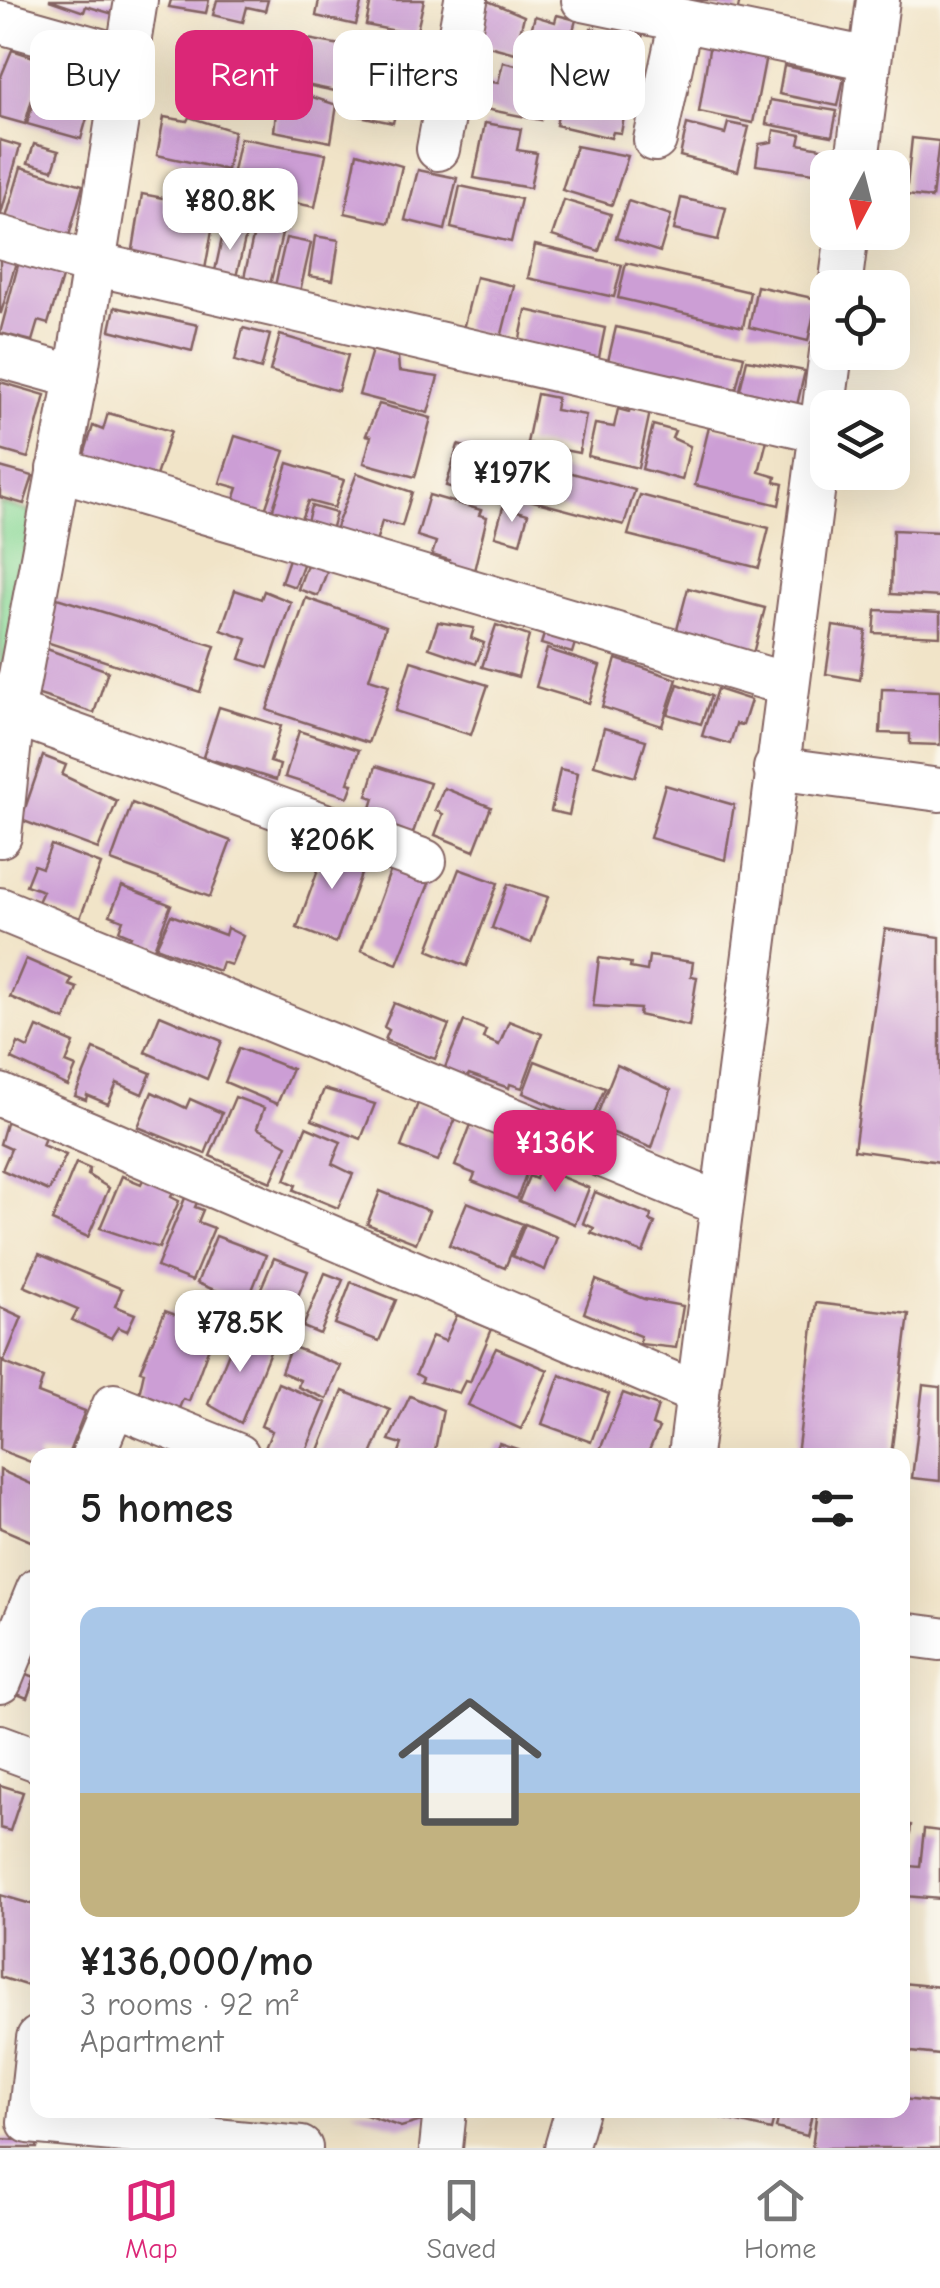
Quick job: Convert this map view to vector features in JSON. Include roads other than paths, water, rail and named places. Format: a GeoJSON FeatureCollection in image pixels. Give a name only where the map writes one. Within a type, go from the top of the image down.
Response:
{"type":"FeatureCollection","features":[{"type":"Feature","properties":{"kind":"street"},"geometry":{"type":"LineString","coordinates":[[130,30],[136,0]]}},
{"type":"Feature","properties":{"kind":"street"},"geometry":{"type":"LineString","coordinates":[[438,150],[466,0]]}},
{"type":"Feature","properties":{"kind":"street"},"geometry":{"type":"LineString","coordinates":[[584,0],[870,60]]}},
{"type":"Feature","properties":{"kind":"street"},"geometry":{"type":"LineString","coordinates":[[858,150],[878,0]]}},
{"type":"Feature","properties":{"kind":"street"},"geometry":{"type":"LineString","coordinates":[[655,140],[682,20]]}},
{"type":"Feature","properties":{"kind":"street"},"geometry":{"type":"LineString","coordinates":[[0,22],[30,30]]}},
{"type":"Feature","properties":{"kind":"street"},"geometry":{"type":"LineString","coordinates":[[0,836],[13,713],[76,377],[116,120]]}},
{"type":"Feature","properties":{"kind":"street"},"geometry":{"type":"LineString","coordinates":[[0,237],[94,264],[810,427]]}},
{"type":"Feature","properties":{"kind":"street"},"geometry":{"type":"LineString","coordinates":[[0,356],[76,377]]}},
{"type":"Feature","properties":{"kind":"street"},"geometry":{"type":"LineString","coordinates":[[58,469],[786,684]]}},
{"type":"Feature","properties":{"kind":"street"},"geometry":{"type":"LineString","coordinates":[[691,1448],[813,490]]}},
{"type":"Feature","properties":{"kind":"street"},"geometry":{"type":"LineString","coordinates":[[13,713],[426,861]]}},
{"type":"Feature","properties":{"kind":"street"},"geometry":{"type":"LineString","coordinates":[[775,768],[940,790]]}},
{"type":"Feature","properties":{"kind":"street"},"geometry":{"type":"LineString","coordinates":[[0,909],[720,1204]]}},
{"type":"Feature","properties":{"kind":"street"},"geometry":{"type":"LineString","coordinates":[[0,1095],[698,1394]]}},
{"type":"Feature","properties":{"kind":"street"},"geometry":{"type":"LineString","coordinates":[[96,1448],[114,1405],[221,1448]]}},
{"type":"Feature","properties":{"kind":"street"},"geometry":{"type":"LineString","coordinates":[[0,1682],[27,1603]]}},
{"type":"Feature","properties":{"kind":"street"},"geometry":{"type":"LineString","coordinates":[[910,1635],[940,1639]]}},
{"type":"Feature","properties":{"kind":"street"},"geometry":{"type":"LineString","coordinates":[[0,1746],[30,1757]]}},
{"type":"Feature","properties":{"kind":"street"},"geometry":{"type":"LineString","coordinates":[[30,2113],[29,2122],[301,2148]]}},
{"type":"Feature","properties":{"kind":"street"},"geometry":{"type":"LineString","coordinates":[[441,2148],[444,2118]]}},
{"type":"Feature","properties":{"kind":"street"},"geometry":{"type":"LineString","coordinates":[[566,2148],[575,2118]]}}]}
